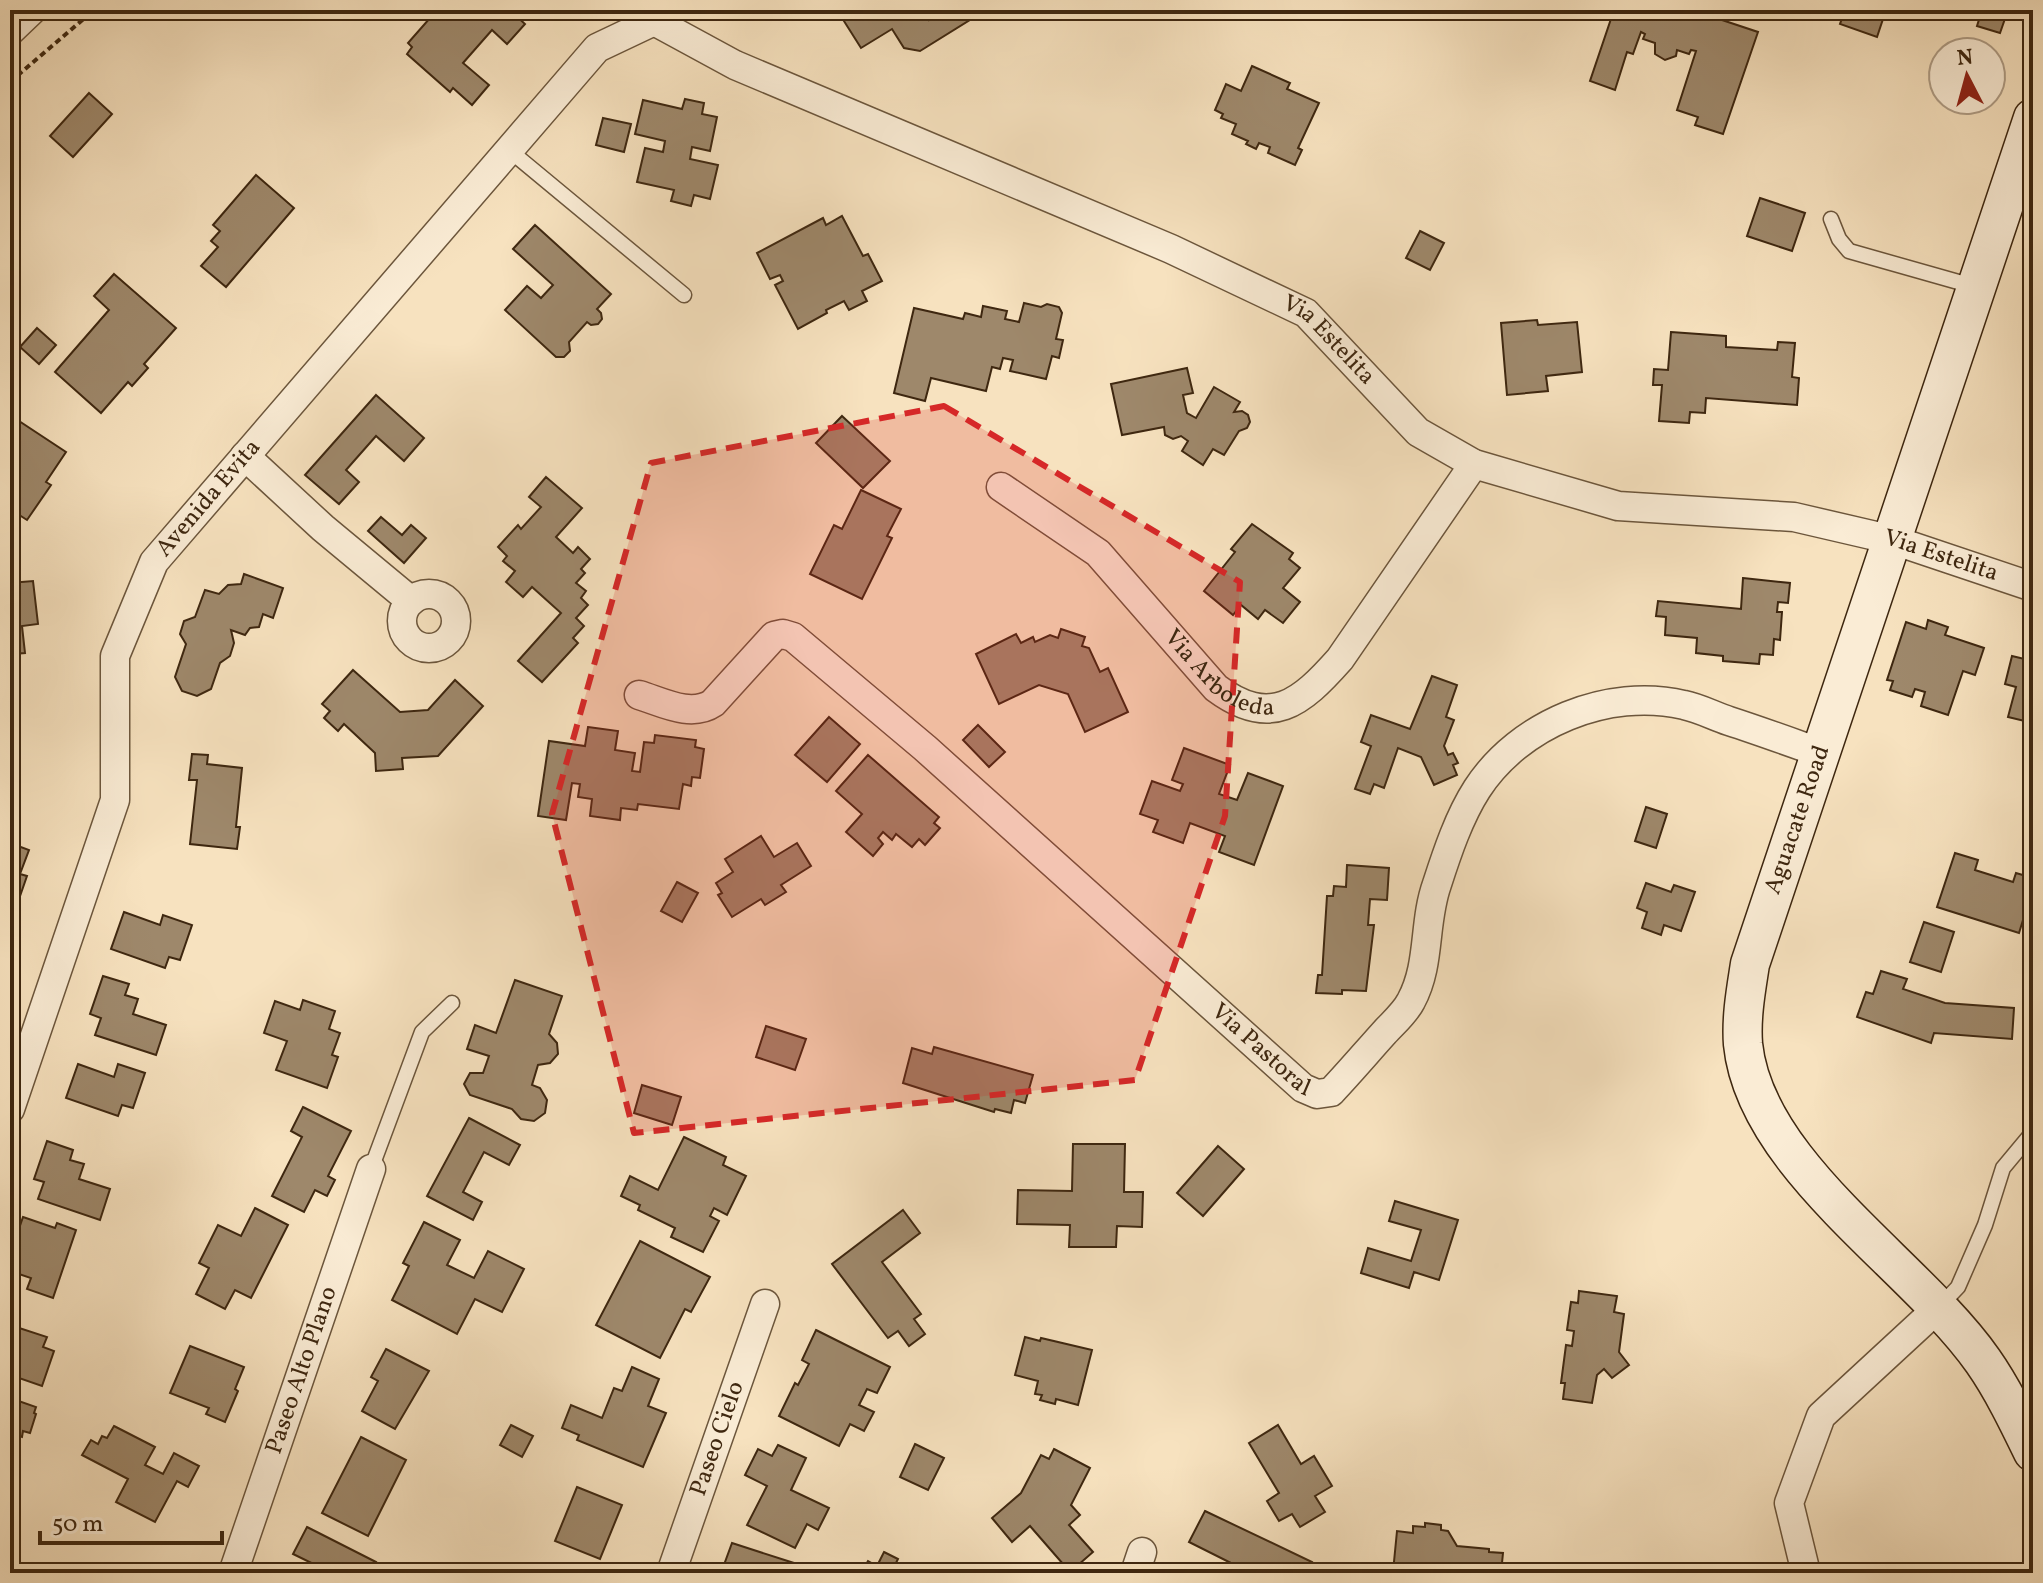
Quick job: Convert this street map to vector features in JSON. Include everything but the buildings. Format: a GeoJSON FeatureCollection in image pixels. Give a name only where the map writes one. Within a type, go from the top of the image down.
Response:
{"type":"FeatureCollection","features":[{"type":"Feature","properties":{"kind":"street"},"geometry":{"type":"LineString","coordinates":[[10,31],[32,10]]}},
{"type":"Feature","properties":{"kind":"street","name":"Avenida Evita"},"geometry":{"type":"LineString","coordinates":[[10,1109],[115,800],[115,656],[154,562],[597,48],[646,16]]}},
{"type":"Feature","properties":{"kind":"street","name":"Via Estelita"},"geometry":{"type":"LineString","coordinates":[[646,16],[735,65],[1171,249],[1306,313],[1418,432],[1474,464],[1618,506],[1794,517],[1893,540],[2033,587]]}},
{"type":"Feature","properties":{"kind":"street","name":"Aguacate Road"},"geometry":{"type":"LineString","coordinates":[[2033,118],[1750,964],[1743,1012],[1743,1045],[1752,1082],[1765,1114],[1818,1186],[1938,1308],[1983,1361],[2033,1452]]}},
{"type":"Feature","properties":{"kind":"street"},"geometry":{"type":"LineString","coordinates":[[245,456],[323,528],[411,601]]}},
{"type":"Feature","properties":{"kind":"street","name":"Via Arboleda"},"geometry":{"type":"LineString","coordinates":[[1001,487],[1098,553],[1216,688],[1232,700],[1251,707],[1272,708],[1292,705],[1318,684],[1340,659],[1474,464]]}},
{"type":"Feature","properties":{"kind":"street","name":"Via Pastoral"},"geometry":{"type":"LineString","coordinates":[[639,695],[693,711],[704,710],[774,636],[783,634],[793,637],[925,748],[1303,1088],[1317,1094],[1331,1092],[1410,1004],[1420,983],[1426,954],[1427,923],[1435,888],[1476,791],[1495,766],[1544,728],[1573,714],[1600,706],[1627,700],[1655,702],[1683,705],[1821,753]]}},
{"type":"Feature","properties":{"kind":"street","name":"Paseo Alto Plano"},"geometry":{"type":"LineString","coordinates":[[233,1573],[371,1169]]}},
{"type":"Feature","properties":{"kind":"street","name":"Paseo Cielo"},"geometry":{"type":"LineString","coordinates":[[671,1573],[765,1304]]}},
{"type":"Feature","properties":{"kind":"street"},"geometry":{"type":"LineString","coordinates":[[1806,1573],[1789,1503],[1821,1416],[1938,1308]]}},
{"type":"Feature","properties":{"kind":"lane"},"geometry":{"type":"LineString","coordinates":[[509,150],[684,295]]}},
{"type":"Feature","properties":{"kind":"lane"},"geometry":{"type":"LineString","coordinates":[[1831,219],[1839,239],[1849,251],[1977,287]]}},
{"type":"Feature","properties":{"kind":"lane"},"geometry":{"type":"LineString","coordinates":[[371,1169],[422,1032],[452,1003]]}},
{"type":"Feature","properties":{"kind":"lane"},"geometry":{"type":"LineString","coordinates":[[1938,1308],[1958,1287],[1985,1225],[2003,1168],[2033,1132]]}},
{"type":"Feature","properties":{"kind":"path"},"geometry":{"type":"LineString","coordinates":[[10,82],[94,10]]}},
{"type":"Feature","properties":{"kind":"highlighted area"},"geometry":{"type":"Polygon","coordinates":[[[944,406],[1240,582],[1225,816],[1135,1080],[634,1133],[552,814],[651,463],[944,406]]]}}]}
